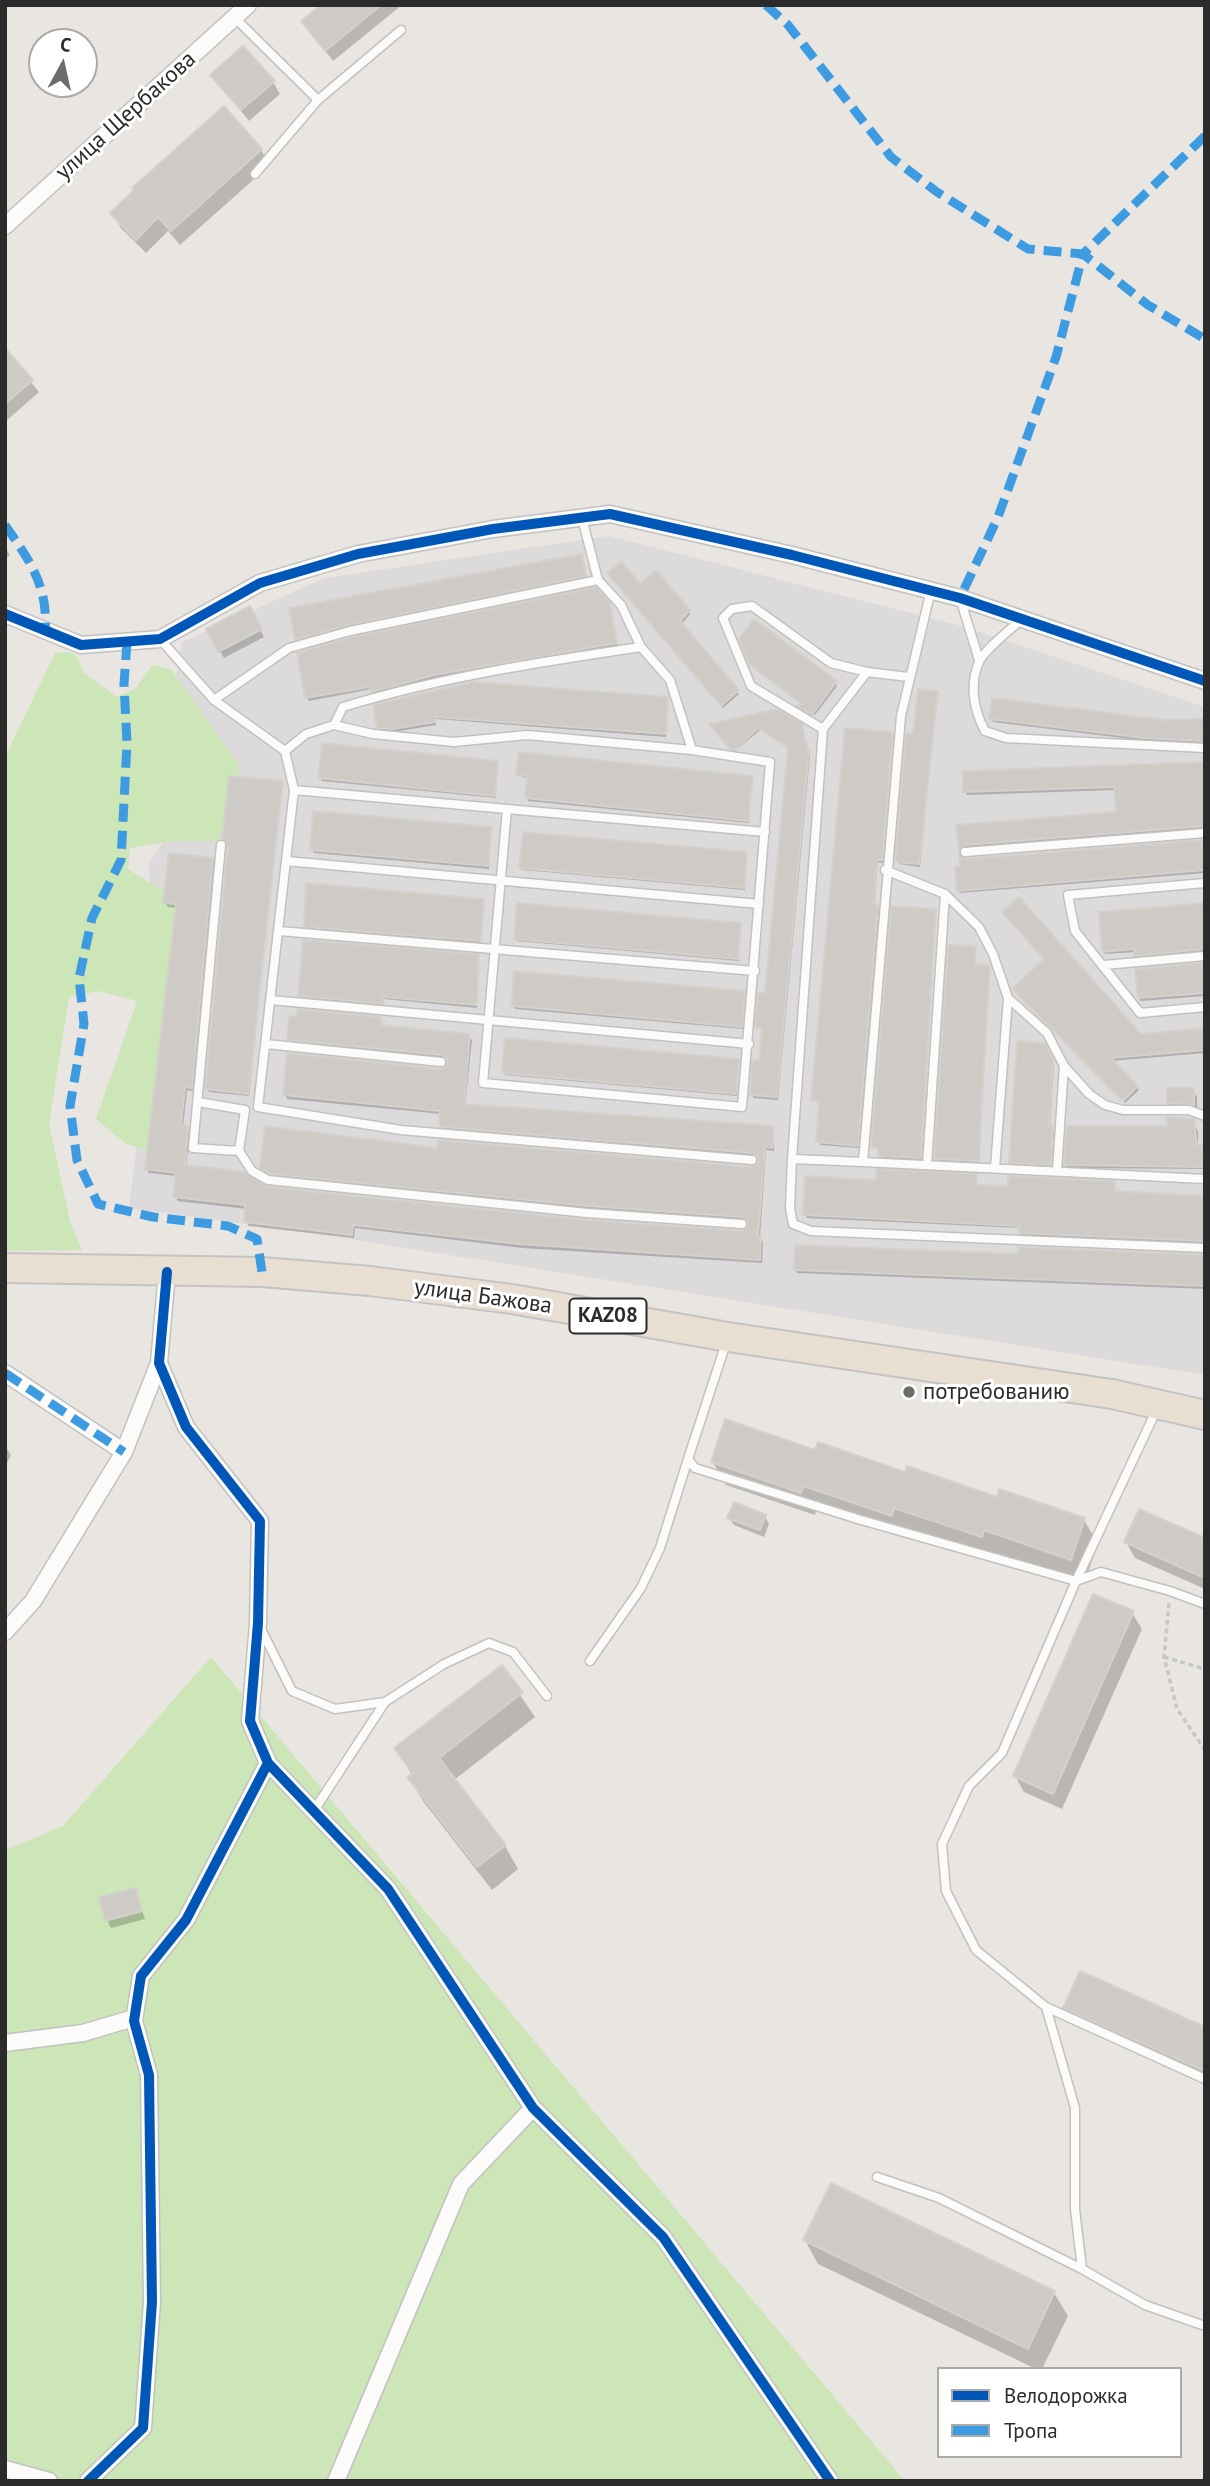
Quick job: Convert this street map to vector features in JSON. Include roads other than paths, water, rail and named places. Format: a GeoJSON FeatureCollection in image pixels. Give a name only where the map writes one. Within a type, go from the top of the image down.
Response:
{"type":"FeatureCollection","features":[{"type":"Feature","properties":{"kind":"highway","name":"улица Бажова"},"geometry":{"type":"LineString","coordinates":[[5,1268],[262,1272],[370,1281],[512,1299],[728,1337],[1112,1394],[1205,1415]]}},
{"type":"Feature","properties":{"kind":"street","name":"улица Щербакова"},"geometry":{"type":"LineString","coordinates":[[5,226],[248,5]]}},
{"type":"Feature","properties":{"kind":"street"},"geometry":{"type":"LineString","coordinates":[[5,614],[81,645],[160,639],[260,583],[358,554],[493,529],[610,514],[792,555],[960,598],[1205,681]]}},
{"type":"Feature","properties":{"kind":"street"},"geometry":{"type":"LineString","coordinates":[[5,1632],[33,1601],[124,1452],[159,1363],[167,1272]]}},
{"type":"Feature","properties":{"kind":"street"},"geometry":{"type":"LineString","coordinates":[[159,1363],[186,1427],[260,1521],[258,1623],[250,1721],[268,1763],[388,1889],[533,2108],[663,2237],[830,2481]]}},
{"type":"Feature","properties":{"kind":"street"},"geometry":{"type":"LineString","coordinates":[[5,1373],[124,1452]]}},
{"type":"Feature","properties":{"kind":"street"},"geometry":{"type":"LineString","coordinates":[[88,2481],[143,2428],[152,2302],[149,2075],[134,2021],[141,1976],[186,1920],[268,1763]]}},
{"type":"Feature","properties":{"kind":"street"},"geometry":{"type":"LineString","coordinates":[[5,2043],[83,2033],[127,2020],[134,2021]]}},
{"type":"Feature","properties":{"kind":"street"},"geometry":{"type":"LineString","coordinates":[[336,2481],[461,2184],[533,2108]]}},
{"type":"Feature","properties":{"kind":"street"},"geometry":{"type":"LineString","coordinates":[[5,2469],[50,2481]]}},
{"type":"Feature","properties":{"kind":"lane"},"geometry":{"type":"LineString","coordinates":[[234,17],[318,100]]}},
{"type":"Feature","properties":{"kind":"lane"},"geometry":{"type":"LineString","coordinates":[[255,174],[318,100],[401,30]]}},
{"type":"Feature","properties":{"kind":"lane"},"geometry":{"type":"LineString","coordinates":[[582,518],[598,580],[621,605],[641,647],[670,680],[692,750]]}},
{"type":"Feature","properties":{"kind":"lane"},"geometry":{"type":"LineString","coordinates":[[215,700],[289,648],[350,631],[598,580]]}},
{"type":"Feature","properties":{"kind":"lane"},"geometry":{"type":"LineString","coordinates":[[863,1162],[885,870],[901,716],[908,677],[931,590]]}},
{"type":"Feature","properties":{"kind":"lane"},"geometry":{"type":"LineString","coordinates":[[960,598],[979,660],[974,683],[974,713],[985,731],[1006,738],[1205,748]]}},
{"type":"Feature","properties":{"kind":"lane"},"geometry":{"type":"LineString","coordinates":[[823,729],[751,686],[723,618],[732,609],[752,606],[831,663],[867,672],[908,677]]}},
{"type":"Feature","properties":{"kind":"lane"},"geometry":{"type":"LineString","coordinates":[[979,660],[1022,619]]}},
{"type":"Feature","properties":{"kind":"lane"},"geometry":{"type":"LineString","coordinates":[[160,639],[215,700],[285,751],[293,790],[258,1107]]}},
{"type":"Feature","properties":{"kind":"lane"},"geometry":{"type":"LineString","coordinates":[[334,725],[342,707],[410,686],[500,668],[641,647]]}},
{"type":"Feature","properties":{"kind":"lane"},"geometry":{"type":"LineString","coordinates":[[867,672],[823,729],[792,1159],[790,1208],[793,1224],[811,1231],[1205,1248]]}},
{"type":"Feature","properties":{"kind":"lane"},"geometry":{"type":"LineString","coordinates":[[285,751],[306,734],[334,725],[373,734],[454,742],[527,735],[692,750],[770,762],[742,1107],[483,1083],[507,809]]}},
{"type":"Feature","properties":{"kind":"lane"},"geometry":{"type":"LineString","coordinates":[[293,790],[765,832]]}},
{"type":"Feature","properties":{"kind":"lane"},"geometry":{"type":"LineString","coordinates":[[965,852],[1205,833]]}},
{"type":"Feature","properties":{"kind":"lane"},"geometry":{"type":"LineString","coordinates":[[221,845],[192,1147],[239,1152]]}},
{"type":"Feature","properties":{"kind":"lane"},"geometry":{"type":"LineString","coordinates":[[286,861],[759,904]]}},
{"type":"Feature","properties":{"kind":"lane"},"geometry":{"type":"LineString","coordinates":[[885,870],[945,894],[979,927],[993,954],[1008,998],[995,1168]]}},
{"type":"Feature","properties":{"kind":"lane"},"geometry":{"type":"LineString","coordinates":[[1205,883],[1068,895],[1075,931],[1140,1013],[1205,1007]]}},
{"type":"Feature","properties":{"kind":"lane"},"geometry":{"type":"LineString","coordinates":[[928,1165],[945,894]]}},
{"type":"Feature","properties":{"kind":"lane"},"geometry":{"type":"LineString","coordinates":[[279,932],[755,971]]}},
{"type":"Feature","properties":{"kind":"lane"},"geometry":{"type":"LineString","coordinates":[[1104,965],[1205,956]]}},
{"type":"Feature","properties":{"kind":"lane"},"geometry":{"type":"LineString","coordinates":[[1008,998],[1047,1033],[1064,1066],[1089,1094],[1105,1105],[1123,1110],[1189,1110],[1205,1116]]}},
{"type":"Feature","properties":{"kind":"lane"},"geometry":{"type":"LineString","coordinates":[[271,1000],[749,1044]]}},
{"type":"Feature","properties":{"kind":"lane"},"geometry":{"type":"LineString","coordinates":[[267,1044],[441,1062]]}},
{"type":"Feature","properties":{"kind":"lane"},"geometry":{"type":"LineString","coordinates":[[1057,1171],[1064,1066]]}},
{"type":"Feature","properties":{"kind":"lane"},"geometry":{"type":"LineString","coordinates":[[198,1102],[245,1110],[258,1107],[414,1131],[752,1160]]}},
{"type":"Feature","properties":{"kind":"lane"},"geometry":{"type":"LineString","coordinates":[[245,1110],[239,1152],[252,1171],[268,1180],[587,1213],[742,1224]]}},
{"type":"Feature","properties":{"kind":"lane"},"geometry":{"type":"LineString","coordinates":[[792,1159],[1205,1179]]}},
{"type":"Feature","properties":{"kind":"lane"},"geometry":{"type":"LineString","coordinates":[[590,1661],[641,1588],[660,1548],[728,1337]]}},
{"type":"Feature","properties":{"kind":"lane"},"geometry":{"type":"LineString","coordinates":[[1159,1405],[1076,1581],[1002,1753],[969,1786],[942,1844],[946,1891],[976,1950],[1046,2007],[1205,2079]]}},
{"type":"Feature","properties":{"kind":"lane"},"geometry":{"type":"LineString","coordinates":[[688,1459],[695,1468],[861,1520],[1076,1581],[1101,1572],[1170,1591],[1205,1604]]}},
{"type":"Feature","properties":{"kind":"lane"},"geometry":{"type":"LineString","coordinates":[[258,1623],[292,1691],[335,1709],[385,1702]]}},
{"type":"Feature","properties":{"kind":"lane"},"geometry":{"type":"LineString","coordinates":[[313,1812],[385,1702],[444,1664],[489,1643],[513,1652],[547,1696]]}},
{"type":"Feature","properties":{"kind":"lane"},"geometry":{"type":"LineString","coordinates":[[1046,2007],[1075,2108],[1075,2209],[1082,2269]]}},
{"type":"Feature","properties":{"kind":"lane"},"geometry":{"type":"LineString","coordinates":[[877,2177],[939,2198],[1082,2269],[1145,2305],[1205,2326]]}},
{"type":"Feature","properties":{"kind":"place","name":"потребованию"},"geometry":{"type":"Point","coordinates":[909,1392]}}]}
